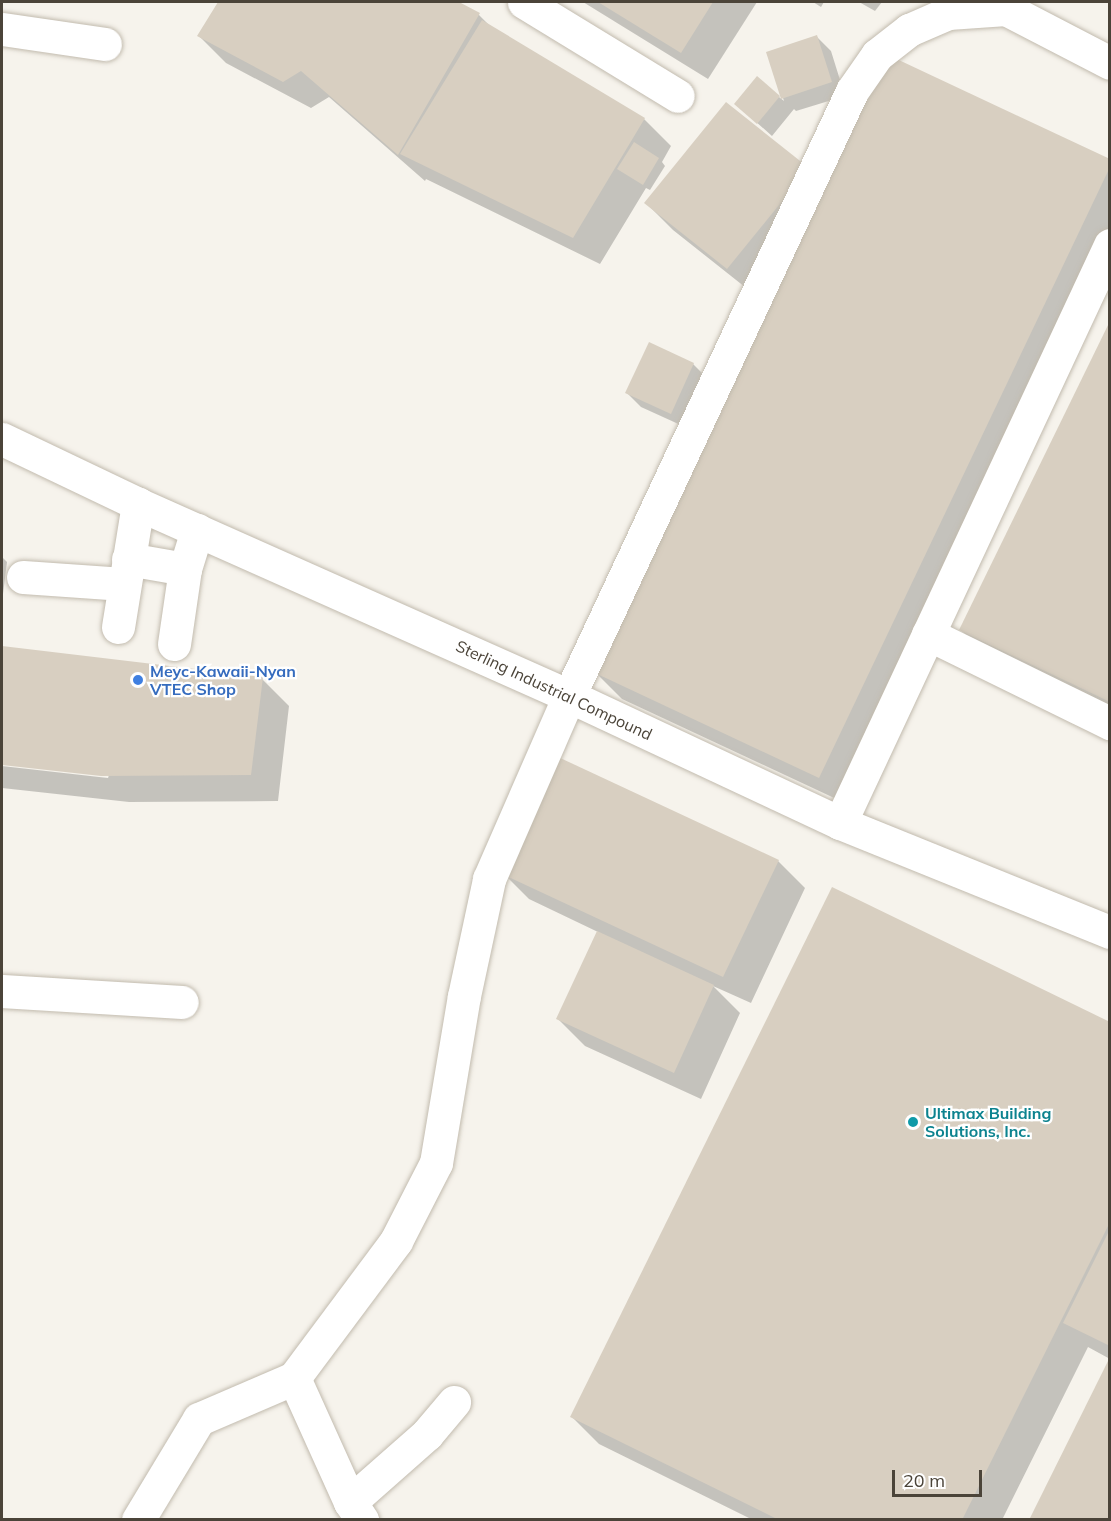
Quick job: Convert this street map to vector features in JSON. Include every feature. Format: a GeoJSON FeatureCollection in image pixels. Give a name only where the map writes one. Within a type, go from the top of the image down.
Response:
{"type":"FeatureCollection","features":[{"type":"Feature","properties":{"kind":"street"},"geometry":{"type":"LineString","coordinates":[[524,2],[678,96]]}},
{"type":"Feature","properties":{"kind":"street"},"geometry":{"type":"LineString","coordinates":[[138,1520],[200,1419],[294,1378],[396,1241],[436,1163],[464,996],[489,879],[569,696],[852,91],[877,55],[909,30],[948,14],[1006,9],[1110,63]]}},
{"type":"Feature","properties":{"kind":"street"},"geometry":{"type":"LineString","coordinates":[[2,29],[105,44]]}},
{"type":"Feature","properties":{"kind":"street"},"geometry":{"type":"LineString","coordinates":[[840,823],[1110,245]]}},
{"type":"Feature","properties":{"kind":"street","name":"Sterling Industrial Compound"},"geometry":{"type":"LineString","coordinates":[[2,439],[138,504],[569,696],[840,823],[1110,932]]}},
{"type":"Feature","properties":{"kind":"street"},"geometry":{"type":"LineString","coordinates":[[118,627],[138,504]]}},
{"type":"Feature","properties":{"kind":"street"},"geometry":{"type":"LineString","coordinates":[[174,644],[185,569],[197,530]]}},
{"type":"Feature","properties":{"kind":"street"},"geometry":{"type":"LineString","coordinates":[[23,577],[185,569]]}},
{"type":"Feature","properties":{"kind":"street"},"geometry":{"type":"LineString","coordinates":[[928,634],[1110,723]]}},
{"type":"Feature","properties":{"kind":"street"},"geometry":{"type":"LineString","coordinates":[[2,991],[182,1002]]}},
{"type":"Feature","properties":{"kind":"street"},"geometry":{"type":"LineString","coordinates":[[294,1378],[356,1511],[454,1402]]}},
{"type":"Feature","properties":{"kind":"building"},"geometry":{"type":"Polygon","coordinates":[[[218,2],[459,2],[480,13],[398,155],[301,71],[283,82],[197,36],[218,2]]]}},
{"type":"Feature","properties":{"kind":"building"},"geometry":{"type":"Polygon","coordinates":[[[598,2],[713,2],[681,53],[598,2]]]}},
{"type":"Feature","properties":{"kind":"building"},"geometry":{"type":"Polygon","coordinates":[[[482,20],[645,118],[573,238],[400,154],[482,20]]]}},
{"type":"Feature","properties":{"kind":"building"},"geometry":{"type":"Polygon","coordinates":[[[817,35],[832,82],[781,99],[766,52],[817,35]]]}},
{"type":"Feature","properties":{"kind":"building"},"geometry":{"type":"Polygon","coordinates":[[[886,54],[1110,159],[1110,167],[819,778],[593,672],[886,54]]]}},
{"type":"Feature","properties":{"kind":"building"},"geometry":{"type":"Polygon","coordinates":[[[757,76],[780,96],[757,124],[734,104],[757,76]]]}},
{"type":"Feature","properties":{"kind":"building"},"geometry":{"type":"Polygon","coordinates":[[[726,102],[809,168],[727,269],[644,203],[726,102]]]}},
{"type":"Feature","properties":{"kind":"building"},"geometry":{"type":"Polygon","coordinates":[[[634,142],[659,158],[643,185],[617,169],[634,142]]]}},
{"type":"Feature","properties":{"kind":"building"},"geometry":{"type":"Polygon","coordinates":[[[1110,321],[1110,702],[959,630],[1110,321]]]}},
{"type":"Feature","properties":{"kind":"building"},"geometry":{"type":"Polygon","coordinates":[[[649,342],[694,363],[671,414],[625,393],[649,342]]]}},
{"type":"Feature","properties":{"kind":"building"},"geometry":{"type":"Polygon","coordinates":[[[2,646],[263,677],[251,775],[101,776],[2,765],[2,646]]]}},
{"type":"Feature","properties":{"kind":"building"},"geometry":{"type":"Polygon","coordinates":[[[556,756],[779,860],[723,977],[500,873],[556,756]]]}},
{"type":"Feature","properties":{"kind":"building","name":"Ultimax Building Solutions, Inc."},"geometry":{"type":"Polygon","coordinates":[[[832,887],[1110,1022],[1110,1222],[962,1520],[779,1520],[570,1417],[832,887]]]}},
{"type":"Feature","properties":{"kind":"building"},"geometry":{"type":"Polygon","coordinates":[[[597,931],[714,985],[674,1073],[556,1019],[597,931]]]}},
{"type":"Feature","properties":{"kind":"building"},"geometry":{"type":"Polygon","coordinates":[[[1110,1229],[1110,1346],[1063,1323],[1110,1229]]]}},
{"type":"Feature","properties":{"kind":"building"},"geometry":{"type":"Polygon","coordinates":[[[1110,1357],[1110,1520],[1029,1520],[1110,1357]]]}},
{"type":"Feature","properties":{"kind":"place","name":"Meyc-Kawaii-Nyan VTEC Shop"},"geometry":{"type":"Point","coordinates":[138,680]}},
{"type":"Feature","properties":{"kind":"place","name":"Ultimax Building Solutions, Inc."},"geometry":{"type":"Point","coordinates":[913,1122]}}]}
